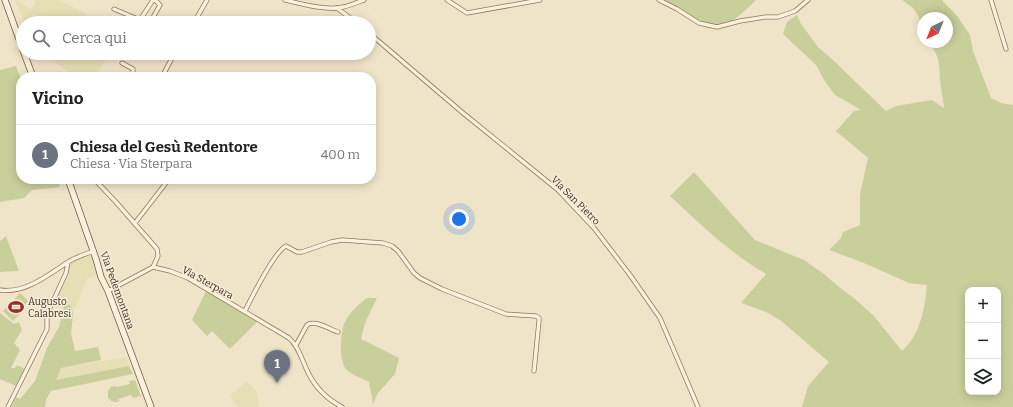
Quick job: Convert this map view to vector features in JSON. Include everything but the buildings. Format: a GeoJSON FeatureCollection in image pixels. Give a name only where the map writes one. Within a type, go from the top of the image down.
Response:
{"type":"FeatureCollection","features":[{"type":"Feature","properties":{"kind":"street"},"geometry":{"type":"LineString","coordinates":[[5,0],[16,31]]}},
{"type":"Feature","properties":{"kind":"street"},"geometry":{"type":"LineString","coordinates":[[144,16],[154,0],[160,5],[154,16]]}},
{"type":"Feature","properties":{"kind":"street"},"geometry":{"type":"LineString","coordinates":[[198,16],[207,0]]}},
{"type":"Feature","properties":{"kind":"street"},"geometry":{"type":"LineString","coordinates":[[285,0],[315,7],[337,8],[364,0]]}},
{"type":"Feature","properties":{"kind":"street"},"geometry":{"type":"LineString","coordinates":[[447,0],[467,13],[540,0]]}},
{"type":"Feature","properties":{"kind":"street"},"geometry":{"type":"LineString","coordinates":[[659,0],[699,23],[717,27],[722,27],[740,21],[765,17],[778,17],[795,11],[808,0]]}},
{"type":"Feature","properties":{"kind":"street"},"geometry":{"type":"LineString","coordinates":[[991,0],[1006,49]]}},
{"type":"Feature","properties":{"kind":"street"},"geometry":{"type":"LineString","coordinates":[[337,8],[348,16]]}},
{"type":"Feature","properties":{"kind":"street"},"geometry":{"type":"LineString","coordinates":[[114,9],[131,16]]}},
{"type":"Feature","properties":{"kind":"street","name":"Via San Pietro"},"geometry":{"type":"LineString","coordinates":[[376,39],[463,113],[558,190],[594,228],[660,318],[698,407]]}},
{"type":"Feature","properties":{"kind":"street"},"geometry":{"type":"LineString","coordinates":[[27,60],[31,72]]}},
{"type":"Feature","properties":{"kind":"street"},"geometry":{"type":"LineString","coordinates":[[165,72],[171,60]]}},
{"type":"Feature","properties":{"kind":"street"},"geometry":{"type":"LineString","coordinates":[[122,64],[133,69],[133,72]]}},
{"type":"Feature","properties":{"kind":"street","name":"Via Pedemontana"},"geometry":{"type":"LineString","coordinates":[[70,184],[94,251],[102,279],[108,291],[151,407]]}},
{"type":"Feature","properties":{"kind":"street"},"geometry":{"type":"LineString","coordinates":[[101,184],[136,223],[158,251],[158,256],[153,268],[108,291]]}},
{"type":"Feature","properties":{"kind":"street"},"geometry":{"type":"LineString","coordinates":[[136,223],[165,184]]}},
{"type":"Feature","properties":{"kind":"street"},"geometry":{"type":"LineString","coordinates":[[245,311],[272,263],[282,248],[286,246],[297,252],[302,252],[331,242],[342,240],[383,243],[392,246],[398,251],[414,273],[420,278],[442,289],[506,314],[536,316],[539,318],[540,321],[534,371]]}},
{"type":"Feature","properties":{"kind":"street"},"geometry":{"type":"LineString","coordinates":[[0,290],[13,290],[27,286],[49,276],[78,256],[94,251]]}},
{"type":"Feature","properties":{"kind":"street"},"geometry":{"type":"LineString","coordinates":[[8,407],[47,329],[47,314],[66,273],[68,262]]}},
{"type":"Feature","properties":{"kind":"street","name":"Via Sterpara"},"geometry":{"type":"LineString","coordinates":[[153,268],[170,271],[188,278],[281,332],[296,345],[308,374],[315,385],[327,398],[342,407]]}},
{"type":"Feature","properties":{"kind":"street"},"geometry":{"type":"LineString","coordinates":[[296,345],[306,325],[309,323],[314,323],[338,332]]}},
{"type":"Feature","properties":{"kind":"shaded area"},"geometry":{"type":"Polygon","coordinates":[[[15,0],[31,9],[36,2],[33,0],[59,0],[86,13],[87,16],[37,16],[34,14],[33,16],[22,16],[15,0]]]}},
{"type":"Feature","properties":{"kind":"shaded area"},"geometry":{"type":"Polygon","coordinates":[[[52,60],[106,60],[98,72],[69,72],[52,60]]]}},
{"type":"Feature","properties":{"kind":"shaded area"},"geometry":{"type":"Polygon","coordinates":[[[85,256],[92,258],[97,276],[88,278],[85,282],[76,308],[52,307],[65,282],[69,266],[72,262],[85,256]]]}},
{"type":"Feature","properties":{"kind":"shaded area"},"geometry":{"type":"Polygon","coordinates":[[[126,357],[129,366],[55,380],[61,368],[126,357]]]}},
{"type":"Feature","properties":{"kind":"shaded area"},"geometry":{"type":"Polygon","coordinates":[[[247,381],[257,392],[259,407],[238,407],[230,396],[247,381]]]}},
{"type":"Feature","properties":{"kind":"green space"},"geometry":{"type":"Polygon","coordinates":[[[663,0],[756,0],[742,13],[727,23],[711,24],[694,18],[663,0]]]}},
{"type":"Feature","properties":{"kind":"green space"},"geometry":{"type":"Polygon","coordinates":[[[902,0],[942,0],[958,17],[970,35],[973,51],[991,98],[1001,103],[1013,105],[1013,407],[802,407],[808,386],[829,362],[780,320],[766,312],[741,303],[766,274],[740,257],[670,196],[694,172],[755,240],[804,260],[824,274],[874,316],[902,351],[908,345],[917,329],[923,312],[927,285],[909,283],[864,263],[829,250],[841,238],[843,232],[860,225],[860,194],[868,158],[836,131],[854,111],[861,110],[835,95],[824,80],[816,65],[783,34],[787,22],[797,15],[801,24],[818,47],[886,111],[896,106],[932,100],[944,108],[938,60],[933,48],[953,48],[953,12],[917,12],[917,14],[913,8],[902,0]]]}},
{"type":"Feature","properties":{"kind":"green space"},"geometry":{"type":"Polygon","coordinates":[[[16,66],[18,72],[16,72],[16,184],[59,184],[60,187],[32,190],[24,198],[0,202],[0,70],[16,66]]]}},
{"type":"Feature","properties":{"kind":"green space"},"geometry":{"type":"Polygon","coordinates":[[[6,236],[19,271],[0,272],[0,241],[6,236]]]}},
{"type":"Feature","properties":{"kind":"green space"},"geometry":{"type":"Polygon","coordinates":[[[206,291],[258,321],[230,349],[212,331],[207,336],[192,320],[206,291]]]}},
{"type":"Feature","properties":{"kind":"green space","name":"Augusto Calabresi"},"geometry":{"type":"Polygon","coordinates":[[[20,293],[28,301],[23,306],[25,309],[13,321],[3,311],[20,293]]]}},
{"type":"Feature","properties":{"kind":"green space"},"geometry":{"type":"Polygon","coordinates":[[[367,298],[377,298],[365,323],[361,339],[399,358],[395,374],[378,393],[373,404],[369,382],[347,370],[344,366],[341,353],[341,338],[344,324],[355,308],[367,298]]]}},
{"type":"Feature","properties":{"kind":"green space"},"geometry":{"type":"Polygon","coordinates":[[[67,303],[72,307],[73,315],[71,334],[75,351],[98,347],[101,360],[61,368],[56,380],[129,366],[133,374],[51,391],[46,400],[45,407],[12,407],[16,397],[20,399],[35,381],[47,348],[59,327],[64,307],[67,303]]]}},
{"type":"Feature","properties":{"kind":"green space"},"geometry":{"type":"Polygon","coordinates":[[[0,313],[14,324],[19,322],[22,330],[14,343],[20,350],[11,368],[15,368],[17,365],[25,369],[16,386],[0,379],[0,313]]]}},
{"type":"Feature","properties":{"kind":"green space"},"geometry":{"type":"Polygon","coordinates":[[[135,380],[141,396],[133,398],[131,395],[118,399],[120,401],[117,402],[108,398],[108,391],[111,387],[130,384],[129,381],[135,380]]]}},
{"type":"Feature","properties":{"kind":"place","name":"Augusto Calabresi"},"geometry":{"type":"Point","coordinates":[16,307]}},
{"type":"Feature","properties":{"kind":"place","name":"Chiesa del Gesù Redentore"},"geometry":{"type":"Point","coordinates":[277,383]}}]}
